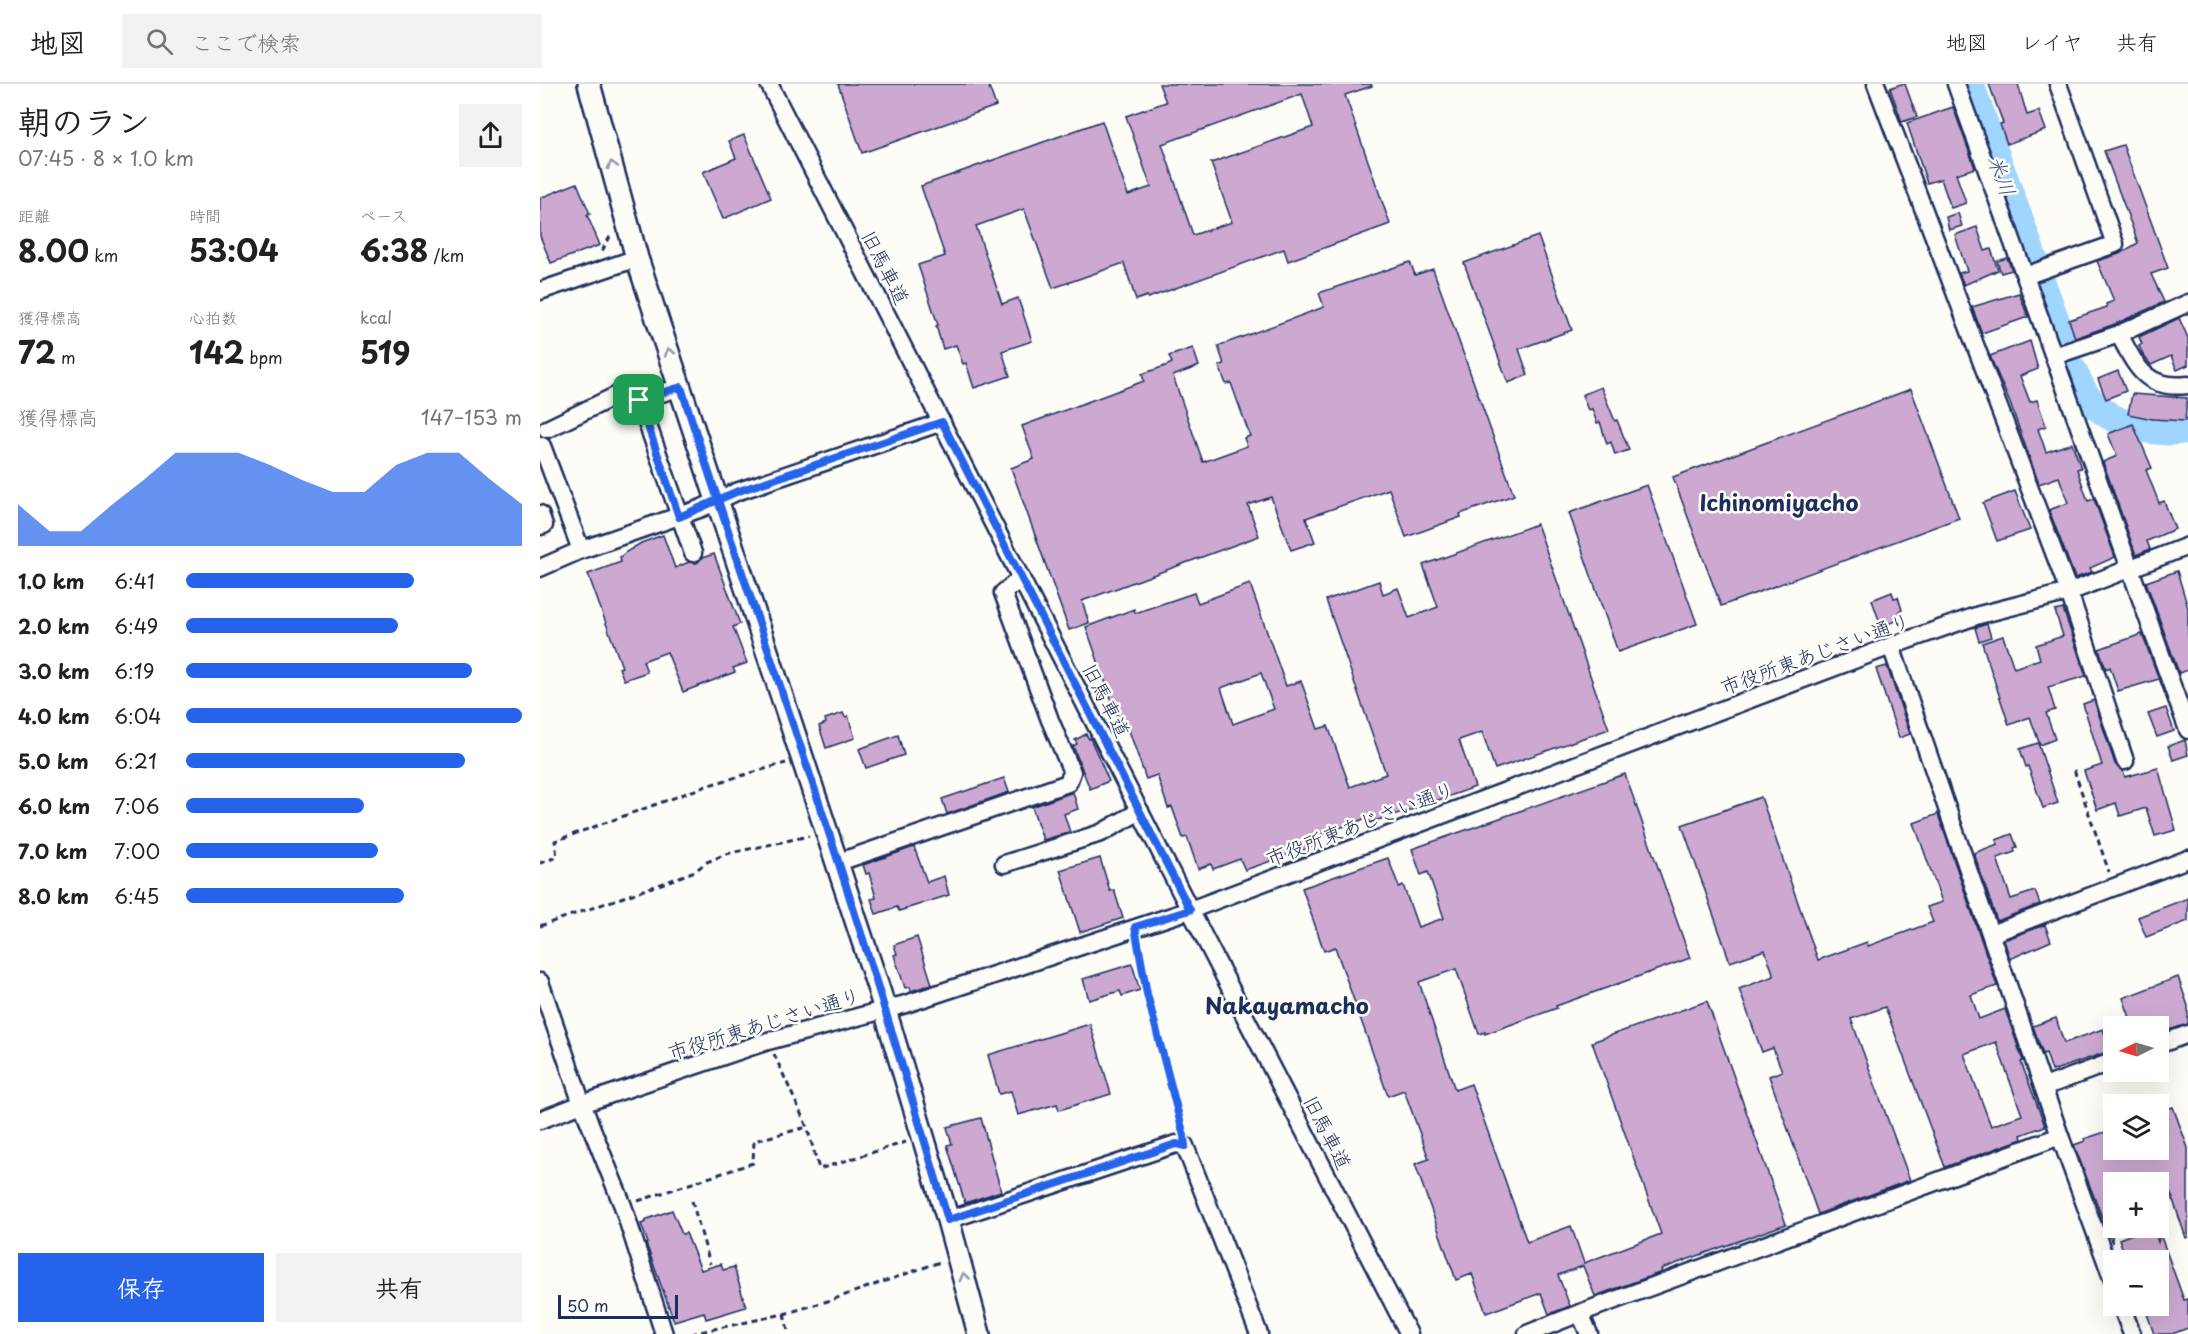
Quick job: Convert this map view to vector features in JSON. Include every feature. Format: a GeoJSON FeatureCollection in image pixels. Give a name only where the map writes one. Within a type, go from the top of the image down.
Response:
{"type":"FeatureCollection","features":[{"type":"Feature","properties":{"kind":"main road"},"geometry":{"type":"LineString","coordinates":[[590,84],[637,258],[885,1009],[948,1220],[979,1334]]}},
{"type":"Feature","properties":{"kind":"street","name":"旧馬車道"},"geometry":{"type":"LineString","coordinates":[[769,84],[1409,1334]]}},
{"type":"Feature","properties":{"kind":"street"},"geometry":{"type":"LineString","coordinates":[[1876,84],[2069,592],[2125,761]]}},
{"type":"Feature","properties":{"kind":"street"},"geometry":{"type":"LineString","coordinates":[[1956,84],[2188,730]]}},
{"type":"Feature","properties":{"kind":"street"},"geometry":{"type":"LineString","coordinates":[[2025,276],[2115,244],[2058,84]]}},
{"type":"Feature","properties":{"kind":"street"},"geometry":{"type":"LineString","coordinates":[[540,291],[637,258]]}},
{"type":"Feature","properties":{"kind":"street"},"geometry":{"type":"LineString","coordinates":[[2054,356],[2119,334],[2188,303]]}},
{"type":"Feature","properties":{"kind":"street"},"geometry":{"type":"LineString","coordinates":[[2119,334],[2137,368],[2144,374],[2162,383],[2188,386]]}},
{"type":"Feature","properties":{"kind":"street"},"geometry":{"type":"LineString","coordinates":[[639,400],[681,387]]}},
{"type":"Feature","properties":{"kind":"street"},"geometry":{"type":"LineString","coordinates":[[582,550],[541,446],[547,440],[543,426],[632,388],[639,400],[693,553]]}},
{"type":"Feature","properties":{"kind":"street"},"geometry":{"type":"LineString","coordinates":[[540,568],[582,550],[679,517],[736,492],[942,422]]}},
{"type":"Feature","properties":{"kind":"street"},"geometry":{"type":"LineString","coordinates":[[540,514],[544,525],[540,526]]}},
{"type":"Feature","properties":{"kind":"street","name":"市役所東あじさい通り"},"geometry":{"type":"LineString","coordinates":[[540,1120],[768,1041],[885,1009],[1190,910],[1891,646],[1979,615],[2069,592],[2188,546]]}},
{"type":"Feature","properties":{"kind":"street"},"geometry":{"type":"LineString","coordinates":[[838,862],[1068,783],[1072,772],[1050,720],[1003,593],[1021,578]]}},
{"type":"Feature","properties":{"kind":"street"},"geometry":{"type":"LineString","coordinates":[[1891,646],[2060,1136],[2103,1253]]}},
{"type":"Feature","properties":{"kind":"street"},"geometry":{"type":"LineString","coordinates":[[1004,864],[1101,833],[1140,811]]}},
{"type":"Feature","properties":{"kind":"street"},"geometry":{"type":"LineString","coordinates":[[1991,934],[2188,859]]}},
{"type":"Feature","properties":{"kind":"street"},"geometry":{"type":"LineString","coordinates":[[540,982],[582,1104],[622,1206],[664,1334]]}},
{"type":"Feature","properties":{"kind":"street"},"geometry":{"type":"LineString","coordinates":[[2169,1041],[2188,1034]]}},
{"type":"Feature","properties":{"kind":"street"},"geometry":{"type":"LineString","coordinates":[[2044,1087],[2103,1065]]}},
{"type":"Feature","properties":{"kind":"street"},"geometry":{"type":"LineString","coordinates":[[1527,1334],[2060,1136]]}},
{"type":"Feature","properties":{"kind":"street"},"geometry":{"type":"LineString","coordinates":[[948,1220],[1176,1144],[1185,1146],[1259,1334]]}},
{"type":"Feature","properties":{"kind":"street"},"geometry":{"type":"LineString","coordinates":[[1580,1313],[1589,1334]]}},
{"type":"Feature","properties":{"kind":"street"},"geometry":{"type":"LineString","coordinates":[[2125,1316],[2132,1334]]}},
{"type":"Feature","properties":{"kind":"path"},"geometry":{"type":"LineString","coordinates":[[540,863],[557,857],[555,841],[708,785],[787,763]]}},
{"type":"Feature","properties":{"kind":"path"},"geometry":{"type":"LineString","coordinates":[[2074,770],[2115,887]]}},
{"type":"Feature","properties":{"kind":"path"},"geometry":{"type":"LineString","coordinates":[[540,926],[664,884],[695,871],[707,862],[726,854],[811,836]]}},
{"type":"Feature","properties":{"kind":"path"},"geometry":{"type":"LineString","coordinates":[[1135,927],[1147,994],[1185,1146]]}},
{"type":"Feature","properties":{"kind":"path"},"geometry":{"type":"LineString","coordinates":[[768,1041],[807,1127],[819,1169],[907,1142]]}},
{"type":"Feature","properties":{"kind":"path"},"geometry":{"type":"LineString","coordinates":[[622,1206],[753,1163],[754,1141],[807,1127]]}},
{"type":"Feature","properties":{"kind":"path"},"geometry":{"type":"LineString","coordinates":[[687,1185],[689,1192]]}},
{"type":"Feature","properties":{"kind":"path"},"geometry":{"type":"LineString","coordinates":[[692,1201],[710,1264]]}},
{"type":"Feature","properties":{"kind":"path"},"geometry":{"type":"LineString","coordinates":[[691,1334],[784,1314],[940,1262]]}},
{"type":"Feature","properties":{"kind":"path"},"geometry":{"type":"LineString","coordinates":[[784,1314],[789,1334]]}},
{"type":"Feature","properties":{"kind":"building"},"geometry":{"type":"Polygon","coordinates":[[[838,84],[988,84],[996,106],[862,153],[838,84]]]}},
{"type":"Feature","properties":{"kind":"building"},"geometry":{"type":"Polygon","coordinates":[[[1159,84],[1371,84],[1372,86],[1345,95],[1390,224],[1288,261],[1284,249],[1148,298],[1147,296],[1136,300],[1124,263],[1053,288],[1024,209],[976,226],[1002,304],[1018,298],[1032,341],[1002,351],[1010,376],[974,388],[966,363],[963,364],[956,345],[943,349],[936,326],[938,325],[918,265],[945,256],[921,186],[1102,121],[1128,195],[1151,187],[1126,116],[1166,102],[1159,84]],[[1302,94],[1162,144],[1193,235],[1232,222],[1211,163],[1313,127],[1302,94]]]}},
{"type":"Feature","properties":{"kind":"building"},"geometry":{"type":"Polygon","coordinates":[[[1905,84],[1917,117],[1902,122],[1890,88],[1905,84]]]}},
{"type":"Feature","properties":{"kind":"building"},"geometry":{"type":"Polygon","coordinates":[[[1989,84],[2018,84],[2027,115],[2039,111],[2046,130],[2007,144],[2000,124],[2003,123],[1989,84]]]}},
{"type":"Feature","properties":{"kind":"building"},"geometry":{"type":"Polygon","coordinates":[[[1953,107],[1975,168],[1956,174],[1966,203],[1951,208],[1941,179],[1927,183],[1907,123],[1953,107]]]}},
{"type":"Feature","properties":{"kind":"building"},"geometry":{"type":"Polygon","coordinates":[[[744,135],[771,198],[723,219],[703,172],[736,158],[729,141],[744,135]]]}},
{"type":"Feature","properties":{"kind":"building"},"geometry":{"type":"Polygon","coordinates":[[[2123,145],[2168,268],[2151,274],[2164,302],[2115,324],[2075,338],[2069,320],[2107,307],[2106,304],[2114,301],[2097,261],[2119,254],[2138,243],[2104,151],[2123,145]]]}},
{"type":"Feature","properties":{"kind":"building"},"geometry":{"type":"Polygon","coordinates":[[[577,183],[600,245],[551,263],[540,236],[540,198],[577,183]]]}},
{"type":"Feature","properties":{"kind":"building"},"geometry":{"type":"Polygon","coordinates":[[[1958,213],[1962,226],[1949,230],[1946,217],[1958,213]]]}},
{"type":"Feature","properties":{"kind":"building"},"geometry":{"type":"Polygon","coordinates":[[[1977,227],[1985,251],[1991,249],[1998,270],[1964,285],[1959,273],[1967,271],[1955,235],[1977,227]]]}},
{"type":"Feature","properties":{"kind":"building"},"geometry":{"type":"Polygon","coordinates":[[[1538,236],[1572,330],[1519,349],[1528,375],[1508,383],[1464,263],[1538,236]]]}},
{"type":"Feature","properties":{"kind":"building"},"geometry":{"type":"Polygon","coordinates":[[[2007,258],[2012,270],[2001,273],[1997,261],[2007,258]]]}},
{"type":"Feature","properties":{"kind":"building"},"geometry":{"type":"Polygon","coordinates":[[[1410,262],[1415,275],[1433,269],[1514,495],[1460,514],[1461,517],[1406,537],[1389,489],[1306,518],[1315,542],[1291,550],[1271,497],[1248,505],[1259,536],[1082,601],[1089,623],[1069,630],[1011,468],[1034,459],[1022,426],[1144,381],[1142,374],[1172,363],[1169,356],[1193,348],[1199,366],[1173,376],[1203,462],[1247,446],[1244,438],[1250,436],[1231,383],[1226,384],[1219,366],[1224,364],[1218,346],[1324,307],[1319,293],[1410,262]]]}},
{"type":"Feature","properties":{"kind":"building"},"geometry":{"type":"Polygon","coordinates":[[[2019,293],[2028,317],[1982,333],[1972,307],[2019,293]]]}},
{"type":"Feature","properties":{"kind":"building"},"geometry":{"type":"Polygon","coordinates":[[[2179,318],[2188,338],[2188,365],[2177,370],[2171,356],[2151,365],[2139,346],[2142,344],[2139,337],[2179,318]]]}},
{"type":"Feature","properties":{"kind":"building"},"geometry":{"type":"Polygon","coordinates":[[[2030,341],[2038,369],[2020,376],[2030,402],[2037,400],[2046,426],[2038,429],[2046,452],[2072,443],[2081,468],[2077,469],[2088,501],[2094,499],[2115,557],[2090,568],[2092,572],[2075,578],[2049,510],[2068,503],[2059,477],[2039,484],[2010,403],[1990,356],[2030,341]]]}},
{"type":"Feature","properties":{"kind":"building"},"geometry":{"type":"Polygon","coordinates":[[[2118,371],[2126,391],[2106,399],[2098,379],[2118,371]]]}},
{"type":"Feature","properties":{"kind":"building"},"geometry":{"type":"Polygon","coordinates":[[[1601,387],[1629,450],[1615,455],[1611,442],[1607,444],[1600,422],[1597,423],[1592,409],[1588,410],[1582,395],[1601,387]]]}},
{"type":"Feature","properties":{"kind":"building"},"geometry":{"type":"Polygon","coordinates":[[[1911,389],[1959,518],[1721,606],[1673,477],[1911,389]]]}},
{"type":"Feature","properties":{"kind":"building"},"geometry":{"type":"Polygon","coordinates":[[[2132,394],[2187,398],[2185,421],[2153,419],[2128,414],[2132,394]]]}},
{"type":"Feature","properties":{"kind":"building"},"geometry":{"type":"Polygon","coordinates":[[[2133,424],[2152,468],[2146,470],[2159,503],[2164,501],[2175,529],[2147,541],[2150,549],[2136,555],[2103,462],[2117,456],[2108,434],[2133,424]]]}},
{"type":"Feature","properties":{"kind":"building"},"geometry":{"type":"Polygon","coordinates":[[[1647,485],[1697,624],[1618,652],[1569,513],[1647,485]]]}},
{"type":"Feature","properties":{"kind":"building"},"geometry":{"type":"Polygon","coordinates":[[[2015,491],[2030,530],[1997,541],[1983,503],[2015,491]]]}},
{"type":"Feature","properties":{"kind":"building"},"geometry":{"type":"Polygon","coordinates":[[[1537,524],[1609,729],[1495,769],[1482,732],[1459,740],[1475,787],[1402,813],[1369,823],[1367,818],[1317,836],[1320,844],[1245,870],[1240,859],[1213,869],[1211,864],[1198,869],[1187,837],[1183,838],[1172,807],[1168,808],[1157,775],[1146,779],[1126,722],[1120,724],[1086,627],[1134,609],[1135,613],[1194,593],[1198,603],[1250,584],[1286,686],[1301,681],[1318,729],[1328,726],[1350,787],[1386,774],[1326,600],[1379,581],[1383,594],[1398,588],[1409,618],[1438,607],[1423,565],[1537,524]],[[1261,673],[1221,688],[1233,724],[1274,709],[1261,673]]]}},
{"type":"Feature","properties":{"kind":"building"},"geometry":{"type":"Polygon","coordinates":[[[663,535],[675,568],[689,562],[697,563],[702,558],[714,554],[740,624],[733,627],[747,663],[733,668],[735,672],[683,692],[667,652],[643,661],[647,672],[624,680],[619,668],[622,667],[588,574],[621,562],[620,557],[626,552],[641,543],[663,535]]]}},
{"type":"Feature","properties":{"kind":"building"},"geometry":{"type":"Polygon","coordinates":[[[2177,571],[2188,608],[2188,670],[2179,673],[2146,582],[2177,571]]]}},
{"type":"Feature","properties":{"kind":"building"},"geometry":{"type":"Polygon","coordinates":[[[1892,592],[1894,598],[1898,597],[1902,619],[1881,626],[1872,600],[1892,592]]]}},
{"type":"Feature","properties":{"kind":"building"},"geometry":{"type":"Polygon","coordinates":[[[2063,609],[2086,676],[2048,687],[2055,710],[2046,713],[2055,739],[2040,745],[2030,717],[2009,725],[1982,643],[2003,636],[2014,668],[2040,659],[2036,645],[2063,636],[2055,611],[2063,609]]]}},
{"type":"Feature","properties":{"kind":"building"},"geometry":{"type":"Polygon","coordinates":[[[1987,624],[1991,637],[1979,641],[1975,628],[1987,624]]]}},
{"type":"Feature","properties":{"kind":"building"},"geometry":{"type":"Polygon","coordinates":[[[2142,634],[2159,679],[2118,691],[2110,667],[2106,669],[2099,649],[2142,634]]]}},
{"type":"Feature","properties":{"kind":"building"},"geometry":{"type":"Polygon","coordinates":[[[1887,666],[1910,734],[1899,738],[1876,669],[1887,666]]]}},
{"type":"Feature","properties":{"kind":"building"},"geometry":{"type":"Polygon","coordinates":[[[2094,700],[2115,764],[2123,771],[2125,777],[2158,768],[2176,830],[2155,836],[2146,808],[2120,816],[2116,803],[2097,810],[2084,771],[2102,765],[2083,704],[2094,700]]]}},
{"type":"Feature","properties":{"kind":"building"},"geometry":{"type":"Polygon","coordinates":[[[2166,708],[2174,731],[2157,737],[2148,714],[2166,708]]]}},
{"type":"Feature","properties":{"kind":"building"},"geometry":{"type":"Polygon","coordinates":[[[843,713],[845,717],[848,716],[855,738],[826,748],[819,726],[826,723],[825,719],[843,713]]]}},
{"type":"Feature","properties":{"kind":"building"},"geometry":{"type":"Polygon","coordinates":[[[1086,734],[1090,738],[1109,781],[1090,789],[1073,746],[1077,744],[1075,740],[1086,734]]]}},
{"type":"Feature","properties":{"kind":"building"},"geometry":{"type":"Polygon","coordinates":[[[898,735],[904,755],[866,768],[859,749],[898,735]]]}},
{"type":"Feature","properties":{"kind":"building"},"geometry":{"type":"Polygon","coordinates":[[[2185,740],[2188,755],[2173,760],[2168,746],[2185,740]]]}},
{"type":"Feature","properties":{"kind":"building"},"geometry":{"type":"Polygon","coordinates":[[[2038,743],[2058,803],[2043,808],[2020,749],[2038,743]]]}},
{"type":"Feature","properties":{"kind":"building"},"geometry":{"type":"Polygon","coordinates":[[[1625,774],[1690,958],[1485,1034],[1485,1032],[1479,1034],[1456,969],[1419,982],[1455,1090],[1471,1084],[1527,1242],[1571,1226],[1584,1263],[1661,1234],[1592,1042],[1707,1001],[1786,1224],[1661,1269],[1662,1272],[1595,1296],[1583,1266],[1558,1275],[1570,1306],[1549,1314],[1541,1293],[1486,1313],[1472,1274],[1456,1280],[1415,1164],[1429,1159],[1404,1090],[1388,1096],[1335,947],[1324,951],[1302,888],[1388,858],[1399,887],[1403,885],[1418,927],[1444,918],[1428,872],[1421,875],[1412,849],[1625,774]]]}},
{"type":"Feature","properties":{"kind":"building"},"geometry":{"type":"Polygon","coordinates":[[[1004,778],[1009,792],[947,814],[942,799],[1004,778]]]}},
{"type":"Feature","properties":{"kind":"building"},"geometry":{"type":"Polygon","coordinates":[[[1073,792],[1078,809],[1064,814],[1070,832],[1043,840],[1032,807],[1073,792]]]}},
{"type":"Feature","properties":{"kind":"building"},"geometry":{"type":"Polygon","coordinates":[[[1761,797],[1818,960],[1867,942],[1868,946],[1933,922],[1927,907],[1942,902],[1914,823],[1938,814],[1997,986],[1971,995],[1979,1019],[2005,1009],[2023,1061],[2021,1062],[2045,1126],[2021,1135],[2022,1139],[1945,1167],[1885,1007],[1851,1019],[1910,1180],[1818,1214],[1769,1076],[1782,1071],[1773,1048],[1762,1052],[1739,989],[1774,976],[1765,950],[1730,962],[1682,825],[1761,797]],[[1996,1042],[1964,1054],[1991,1126],[2022,1115],[1996,1042]]]}},
{"type":"Feature","properties":{"kind":"building"},"geometry":{"type":"Polygon","coordinates":[[[2012,834],[2017,847],[2014,848],[2015,852],[1997,858],[2011,899],[2035,891],[2040,904],[1997,921],[1974,853],[1998,844],[1996,840],[2012,834]]]}},
{"type":"Feature","properties":{"kind":"building"},"geometry":{"type":"Polygon","coordinates":[[[914,847],[927,882],[944,876],[949,895],[899,911],[897,907],[876,914],[871,899],[876,898],[869,873],[866,874],[863,865],[914,847]]]}},
{"type":"Feature","properties":{"kind":"building"},"geometry":{"type":"Polygon","coordinates":[[[1100,858],[1110,891],[1114,890],[1123,918],[1080,932],[1060,870],[1100,858]]]}},
{"type":"Feature","properties":{"kind":"building"},"geometry":{"type":"Polygon","coordinates":[[[2188,898],[2188,921],[2146,937],[2138,917],[2188,898]]]}},
{"type":"Feature","properties":{"kind":"building"},"geometry":{"type":"Polygon","coordinates":[[[2045,925],[2051,941],[2010,959],[2004,940],[2045,925]]]}},
{"type":"Feature","properties":{"kind":"building"},"geometry":{"type":"Polygon","coordinates":[[[917,937],[932,984],[911,991],[910,987],[905,988],[894,955],[897,954],[894,945],[917,937]]]}},
{"type":"Feature","properties":{"kind":"building"},"geometry":{"type":"Polygon","coordinates":[[[1132,964],[1140,990],[1122,996],[1120,991],[1089,1000],[1083,979],[1132,964]]]}},
{"type":"Feature","properties":{"kind":"building"},"geometry":{"type":"Polygon","coordinates":[[[2178,977],[2188,1006],[2188,1024],[2169,1030],[2169,1016],[2129,1016],[2123,998],[2178,977]]]}},
{"type":"Feature","properties":{"kind":"building"},"geometry":{"type":"Polygon","coordinates":[[[2056,1018],[2064,1043],[2103,1029],[2103,1053],[2052,1071],[2033,1026],[2056,1018]]]}},
{"type":"Feature","properties":{"kind":"building"},"geometry":{"type":"Polygon","coordinates":[[[1090,1024],[1111,1094],[1059,1110],[1057,1104],[1018,1115],[1011,1091],[999,1094],[988,1055],[1090,1024]]]}},
{"type":"Feature","properties":{"kind":"building"},"geometry":{"type":"Polygon","coordinates":[[[2173,1107],[2188,1148],[2188,1237],[2186,1238],[2171,1194],[2169,1195],[2169,1172],[2103,1172],[2103,1220],[2074,1145],[2103,1133],[2103,1160],[2169,1160],[2169,1108],[2173,1107]]]}},
{"type":"Feature","properties":{"kind":"building"},"geometry":{"type":"Polygon","coordinates":[[[981,1118],[1001,1191],[965,1203],[947,1145],[952,1144],[947,1127],[981,1118]]]}},
{"type":"Feature","properties":{"kind":"building"},"geometry":{"type":"Polygon","coordinates":[[[672,1210],[682,1234],[686,1233],[701,1270],[721,1264],[723,1270],[734,1267],[746,1307],[706,1319],[704,1312],[674,1321],[641,1224],[646,1222],[645,1220],[672,1210]]]}},
{"type":"Feature","properties":{"kind":"building"},"geometry":{"type":"Polygon","coordinates":[[[2157,1238],[2158,1242],[2159,1238],[2161,1238],[2166,1250],[2123,1250],[2119,1239],[2157,1238]]]}},
{"type":"Feature","properties":{"kind":"building"},"geometry":{"type":"Polygon","coordinates":[[[2169,1259],[2184,1300],[2188,1299],[2188,1328],[2172,1334],[2154,1334],[2148,1316],[2169,1316],[2169,1259]]]}},
{"type":"Feature","properties":{"kind":"waterway","name":"米川"},"geometry":{"type":"LineString","coordinates":[[1970,84],[2036,265]]}},
{"type":"Feature","properties":{"kind":"waterway","name":"米川"},"geometry":{"type":"LineString","coordinates":[[2040,278],[2063,340]]}},
{"type":"Feature","properties":{"kind":"waterway","name":"米川"},"geometry":{"type":"LineString","coordinates":[[2073,370],[2089,399],[2110,416],[2148,430],[2188,430]]}},
{"type":"Feature","properties":{"kind":"district","name":"Ichinomiyacho"},"geometry":{"type":"Point","coordinates":[1779,501]}},
{"type":"Feature","properties":{"kind":"district","name":"Nakayamacho"},"geometry":{"type":"Point","coordinates":[1287,1004]}},
{"type":"Feature","properties":{"kind":"route"},"geometry":{"type":"LineString","coordinates":[[639,400],[679,517],[702,508],[717,501],[736,492],[942,422],[1190,910],[1135,927],[1147,994],[1185,1146],[1176,1144],[948,1220],[892,1030],[717,501],[681,387],[639,400]]}}]}
